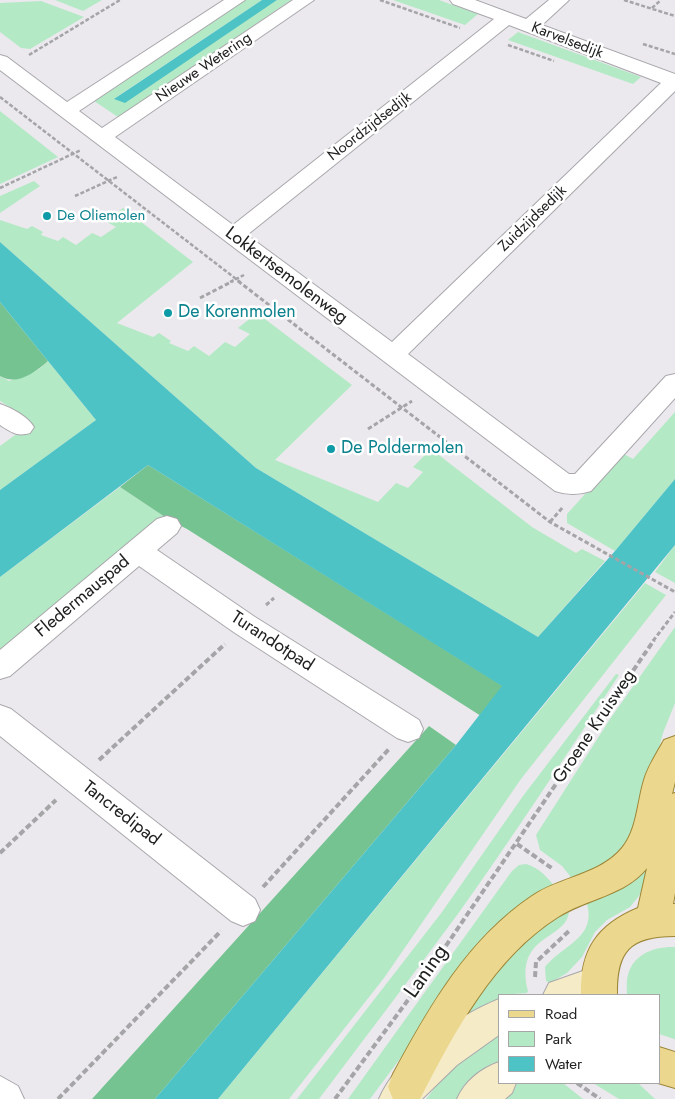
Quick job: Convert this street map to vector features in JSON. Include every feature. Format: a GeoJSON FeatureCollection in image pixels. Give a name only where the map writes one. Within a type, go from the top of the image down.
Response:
{"type":"FeatureCollection","features":[{"type":"Feature","properties":{"kind":"main road"},"geometry":{"type":"LineString","coordinates":[[402,1093],[433,1035],[465,987],[520,923],[547,904],[618,872],[631,863],[642,849],[648,833],[660,778],[675,749]]}},
{"type":"Feature","properties":{"kind":"main road"},"geometry":{"type":"LineString","coordinates":[[567,994],[598,989],[600,962],[608,946],[620,933],[635,925],[664,920],[675,807]]}},
{"type":"Feature","properties":{"kind":"main road"},"geometry":{"type":"LineString","coordinates":[[402,1093],[464,1036],[486,1022],[498,1017]]}},
{"type":"Feature","properties":{"kind":"main road"},"geometry":{"type":"LineString","coordinates":[[476,1099],[498,1081]]}},
{"type":"Feature","properties":{"kind":"street"},"geometry":{"type":"LineString","coordinates":[[66,111],[236,0]]}},
{"type":"Feature","properties":{"kind":"street","name":"Nieuwe Wetering"},"geometry":{"type":"LineString","coordinates":[[102,137],[305,0]]}},
{"type":"Feature","properties":{"kind":"street","name":"Karvelsedijk"},"geometry":{"type":"LineString","coordinates":[[459,0],[674,81]]}},
{"type":"Feature","properties":{"kind":"street"},"geometry":{"type":"LineString","coordinates":[[528,26],[560,0]]}},
{"type":"Feature","properties":{"kind":"street","name":"Noordzijdsedijk"},"geometry":{"type":"LineString","coordinates":[[233,236],[507,18]]}},
{"type":"Feature","properties":{"kind":"street","name":"Lokkertsemolenweg"},"geometry":{"type":"LineString","coordinates":[[4,64],[564,484],[574,486],[582,484],[675,382]]}},
{"type":"Feature","properties":{"kind":"street","name":"Zuidzijdsedijk"},"geometry":{"type":"LineString","coordinates":[[392,356],[674,81]]}},
{"type":"Feature","properties":{"kind":"street"},"geometry":{"type":"LineString","coordinates":[[0,413],[21,427]]}},
{"type":"Feature","properties":{"kind":"street","name":"Fledermauspad"},"geometry":{"type":"LineString","coordinates":[[0,667],[166,526]]}},
{"type":"Feature","properties":{"kind":"street","name":"Turandotpad"},"geometry":{"type":"LineString","coordinates":[[138,551],[245,625],[408,729]]}},
{"type":"Feature","properties":{"kind":"street","name":"Tancredipad"},"geometry":{"type":"LineString","coordinates":[[0,718],[243,910]]}},
{"type":"Feature","properties":{"kind":"street"},"geometry":{"type":"LineString","coordinates":[[0,1094],[4,1099]]}},
{"type":"Feature","properties":{"kind":"path"},"geometry":{"type":"LineString","coordinates":[[4,64],[120,0]]}},
{"type":"Feature","properties":{"kind":"path"},"geometry":{"type":"LineString","coordinates":[[380,0],[557,62]]}},
{"type":"Feature","properties":{"kind":"path"},"geometry":{"type":"LineString","coordinates":[[624,0],[675,16]]}},
{"type":"Feature","properties":{"kind":"path"},"geometry":{"type":"LineString","coordinates":[[652,8],[661,0]]}},
{"type":"Feature","properties":{"kind":"path","name":"Lokkertsemolenweg"},"geometry":{"type":"LineString","coordinates":[[0,98],[550,522],[675,592]]}},
{"type":"Feature","properties":{"kind":"path"},"geometry":{"type":"LineString","coordinates":[[0,188],[74,154],[102,137]]}},
{"type":"Feature","properties":{"kind":"path"},"geometry":{"type":"LineString","coordinates":[[75,196],[141,166]]}},
{"type":"Feature","properties":{"kind":"path"},"geometry":{"type":"LineString","coordinates":[[200,298],[268,262]]}},
{"type":"Feature","properties":{"kind":"path"},"geometry":{"type":"LineString","coordinates":[[368,429],[433,387]]}},
{"type":"Feature","properties":{"kind":"path"},"geometry":{"type":"LineString","coordinates":[[0,853],[274,598]]}},
{"type":"Feature","properties":{"kind":"path","name":"Groene Kruisweg"},"geometry":{"type":"LineString","coordinates":[[517,844],[645,652],[675,612]]}},
{"type":"Feature","properties":{"kind":"path","name":"Laning"},"geometry":{"type":"LineString","coordinates":[[335,1099],[422,981],[517,844]]}},
{"type":"Feature","properties":{"kind":"path"},"geometry":{"type":"LineString","coordinates":[[579,1084],[600,1099]]}},
{"type":"Feature","properties":{"kind":"green space"},"geometry":{"type":"Polygon","coordinates":[[[55,0],[102,0],[83,11],[55,0]]]}},
{"type":"Feature","properties":{"kind":"green space"},"geometry":{"type":"Polygon","coordinates":[[[242,0],[262,0],[115,98],[277,0],[291,0],[134,107],[124,121],[91,99],[242,0]]]}},
{"type":"Feature","properties":{"kind":"green space"},"geometry":{"type":"Polygon","coordinates":[[[393,0],[439,0],[478,14],[465,25],[393,0]]]}},
{"type":"Feature","properties":{"kind":"green space"},"geometry":{"type":"Polygon","coordinates":[[[41,1],[84,17],[30,49],[21,48],[0,32],[0,3],[41,1]]]}},
{"type":"Feature","properties":{"kind":"green space"},"geometry":{"type":"Polygon","coordinates":[[[518,32],[641,77],[633,84],[508,40],[518,32]]]}},
{"type":"Feature","properties":{"kind":"green space"},"geometry":{"type":"Polygon","coordinates":[[[0,111],[58,157],[0,184],[0,111]]]}},
{"type":"Feature","properties":{"kind":"green space"},"geometry":{"type":"Polygon","coordinates":[[[34,181],[40,186],[0,213],[0,196],[34,181]]]}},
{"type":"Feature","properties":{"kind":"green space"},"geometry":{"type":"Polygon","coordinates":[[[123,208],[193,262],[117,323],[153,337],[159,333],[171,341],[169,343],[188,351],[194,346],[209,356],[225,342],[235,347],[250,334],[238,328],[257,313],[352,385],[275,460],[378,502],[396,483],[408,488],[423,472],[413,467],[431,449],[532,527],[576,553],[582,549],[605,561],[538,637],[256,468],[0,242],[0,220],[27,229],[32,226],[43,232],[41,235],[58,241],[63,237],[76,245],[92,233],[101,237],[116,227],[105,221],[123,208]]]}},
{"type":"Feature","properties":{"kind":"green space"},"geometry":{"type":"Polygon","coordinates":[[[0,302],[48,361],[31,374],[19,379],[6,379],[0,376],[0,302]]]}},
{"type":"Feature","properties":{"kind":"green space"},"geometry":{"type":"Polygon","coordinates":[[[48,361],[96,420],[0,490],[0,446],[30,424],[29,420],[0,401],[0,376],[9,381],[39,369],[48,361]]]}},
{"type":"Feature","properties":{"kind":"green space"},"geometry":{"type":"Polygon","coordinates":[[[675,412],[675,479],[615,551],[567,523],[567,514],[622,453],[633,459],[675,412]]]}},
{"type":"Feature","properties":{"kind":"green space"},"geometry":{"type":"Polygon","coordinates":[[[148,465],[503,686],[481,716],[120,487],[148,465]]]}},
{"type":"Feature","properties":{"kind":"green space"},"geometry":{"type":"Polygon","coordinates":[[[120,487],[171,521],[0,653],[0,577],[120,487]]]}},
{"type":"Feature","properties":{"kind":"green space"},"geometry":{"type":"Polygon","coordinates":[[[675,545],[675,583],[655,572],[675,545]]]}},
{"type":"Feature","properties":{"kind":"green space"},"geometry":{"type":"Polygon","coordinates":[[[645,583],[666,595],[521,779],[384,978],[289,1099],[218,1099],[645,583]]]}},
{"type":"Feature","properties":{"kind":"green space"},"geometry":{"type":"Polygon","coordinates":[[[675,627],[675,703],[663,733],[641,817],[629,841],[609,860],[574,881],[562,866],[540,850],[536,835],[610,719],[675,627]]]}},
{"type":"Feature","properties":{"kind":"green space"},"geometry":{"type":"Polygon","coordinates":[[[616,674],[619,675],[521,823],[408,982],[319,1099],[297,1099],[442,912],[523,796],[616,674]]]}},
{"type":"Feature","properties":{"kind":"green space"},"geometry":{"type":"Polygon","coordinates":[[[429,726],[456,745],[155,1099],[92,1099],[429,726]]]}},
{"type":"Feature","properties":{"kind":"green space"},"geometry":{"type":"Polygon","coordinates":[[[526,864],[539,870],[556,888],[481,950],[370,1099],[348,1099],[512,871],[519,865],[526,864]]]}},
{"type":"Feature","properties":{"kind":"green space"},"geometry":{"type":"Polygon","coordinates":[[[645,866],[650,870],[639,896],[630,907],[607,920],[595,932],[582,957],[567,973],[550,983],[546,981],[545,967],[584,931],[588,922],[585,898],[645,866]]]}},
{"type":"Feature","properties":{"kind":"green space"},"geometry":{"type":"Polygon","coordinates":[[[569,911],[566,921],[560,928],[534,948],[528,958],[526,972],[527,993],[498,994],[498,1000],[474,1010],[462,1020],[481,986],[545,922],[569,911]]]}},
{"type":"Feature","properties":{"kind":"green space"},"geometry":{"type":"Polygon","coordinates":[[[667,947],[675,947],[675,1039],[660,1034],[660,994],[627,994],[627,977],[635,962],[646,953],[667,947]]]}},
{"type":"Feature","properties":{"kind":"green space"},"geometry":{"type":"Polygon","coordinates":[[[498,1032],[498,1064],[462,1099],[426,1099],[449,1069],[498,1032]]]}},
{"type":"Feature","properties":{"kind":"green space"},"geometry":{"type":"Polygon","coordinates":[[[517,1084],[564,1084],[583,1099],[489,1099],[517,1084]]]}},
{"type":"Feature","properties":{"kind":"green space"},"geometry":{"type":"Polygon","coordinates":[[[595,1084],[639,1084],[655,1099],[619,1099],[595,1084]]]}},
{"type":"Feature","properties":{"kind":"water"},"geometry":{"type":"Polygon","coordinates":[[[262,0],[277,0],[125,103],[114,99],[262,0]]]}},
{"type":"Feature","properties":{"kind":"water"},"geometry":{"type":"Polygon","coordinates":[[[0,242],[256,468],[538,637],[615,551],[675,479],[675,545],[218,1099],[155,1099],[456,745],[502,686],[148,465],[0,577],[0,490],[96,420],[0,302],[0,242]]]}},
{"type":"Feature","properties":{"kind":"place","name":"De Oliemolen"},"geometry":{"type":"Point","coordinates":[47,216]}},
{"type":"Feature","properties":{"kind":"place","name":"De Korenmolen"},"geometry":{"type":"Point","coordinates":[168,313]}},
{"type":"Feature","properties":{"kind":"place","name":"De Poldermolen"},"geometry":{"type":"Point","coordinates":[331,449]}}]}
